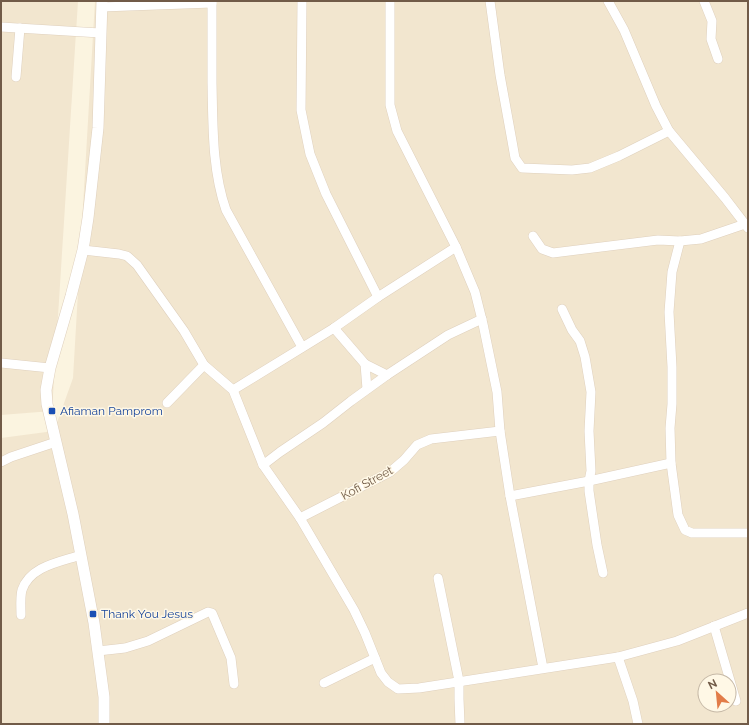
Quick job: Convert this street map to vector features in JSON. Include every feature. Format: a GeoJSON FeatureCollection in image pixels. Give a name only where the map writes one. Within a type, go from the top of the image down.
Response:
{"type":"FeatureCollection","features":[{"type":"Feature","properties":{"kind":"street"},"geometry":{"type":"LineString","coordinates":[[302,1],[301,110],[310,154],[326,194],[378,297]]}},
{"type":"Feature","properties":{"kind":"street"},"geometry":{"type":"LineString","coordinates":[[390,1],[390,105],[397,130],[456,247],[475,292],[497,392],[500,431],[510,496],[543,668]]}},
{"type":"Feature","properties":{"kind":"street"},"geometry":{"type":"LineString","coordinates":[[490,1],[500,75],[515,158],[522,168],[582,170],[590,168],[619,156],[669,131]]}},
{"type":"Feature","properties":{"kind":"street"},"geometry":{"type":"LineString","coordinates":[[533,236],[542,249],[553,253],[658,240],[680,241],[701,238],[745,220],[669,131],[656,106],[624,30],[608,1]]}},
{"type":"Feature","properties":{"kind":"street"},"geometry":{"type":"LineString","coordinates":[[704,1],[712,21],[711,39],[718,59]]}},
{"type":"Feature","properties":{"kind":"street"},"geometry":{"type":"LineString","coordinates":[[104,724],[104,697],[98,651],[74,514],[47,404],[46,390],[50,368],[83,250],[98,128],[102,4],[212,2],[213,132],[216,168],[221,197],[226,210],[302,347]]}},
{"type":"Feature","properties":{"kind":"street"},"geometry":{"type":"LineString","coordinates":[[1,27],[100,33]]}},
{"type":"Feature","properties":{"kind":"street"},"geometry":{"type":"LineString","coordinates":[[16,77],[20,28]]}},
{"type":"Feature","properties":{"kind":"street"},"geometry":{"type":"LineString","coordinates":[[680,241],[672,272],[669,312],[672,367],[672,404],[670,428],[671,462],[678,515],[685,530],[692,533],[748,533]]}},
{"type":"Feature","properties":{"kind":"street"},"geometry":{"type":"LineString","coordinates":[[233,390],[334,328],[378,297],[456,247]]}},
{"type":"Feature","properties":{"kind":"street"},"geometry":{"type":"LineString","coordinates":[[83,250],[127,256],[137,264],[184,331],[204,365],[233,390],[263,464],[300,518],[354,610],[381,673],[388,682],[398,689],[419,688],[618,657],[677,641],[748,613]]}},
{"type":"Feature","properties":{"kind":"street"},"geometry":{"type":"LineString","coordinates":[[562,309],[572,330],[580,341],[586,364],[590,392],[589,431],[591,471],[589,481],[596,545],[602,574]]}},
{"type":"Feature","properties":{"kind":"street"},"geometry":{"type":"LineString","coordinates":[[263,464],[323,423],[387,375],[448,336],[482,319]]}},
{"type":"Feature","properties":{"kind":"street"},"geometry":{"type":"LineString","coordinates":[[334,328],[365,364],[387,375]]}},
{"type":"Feature","properties":{"kind":"street"},"geometry":{"type":"LineString","coordinates":[[1,363],[50,368]]}},
{"type":"Feature","properties":{"kind":"street"},"geometry":{"type":"LineString","coordinates":[[365,364],[367,389]]}},
{"type":"Feature","properties":{"kind":"street"},"geometry":{"type":"LineString","coordinates":[[167,403],[204,365]]}},
{"type":"Feature","properties":{"kind":"street","name":"Kofi Street"},"geometry":{"type":"LineString","coordinates":[[300,518],[390,472],[404,460],[417,445],[431,439],[500,431]]}},
{"type":"Feature","properties":{"kind":"street"},"geometry":{"type":"LineString","coordinates":[[1,462],[11,457],[56,442]]}},
{"type":"Feature","properties":{"kind":"street"},"geometry":{"type":"LineString","coordinates":[[510,496],[589,481],[671,462]]}},
{"type":"Feature","properties":{"kind":"street"},"geometry":{"type":"LineString","coordinates":[[21,615],[22,591],[28,580],[43,567],[81,555]]}},
{"type":"Feature","properties":{"kind":"street"},"geometry":{"type":"LineString","coordinates":[[438,578],[459,681],[458,698],[460,724]]}},
{"type":"Feature","properties":{"kind":"street"},"geometry":{"type":"LineString","coordinates":[[98,651],[125,648],[148,641],[208,612],[212,613],[231,658],[234,684]]}},
{"type":"Feature","properties":{"kind":"street"},"geometry":{"type":"LineString","coordinates":[[714,626],[728,673]]}},
{"type":"Feature","properties":{"kind":"street"},"geometry":{"type":"LineString","coordinates":[[618,657],[633,701],[638,724]]}},
{"type":"Feature","properties":{"kind":"street"},"geometry":{"type":"LineString","coordinates":[[324,683],[375,658]]}},
{"type":"Feature","properties":{"kind":"shaded area"},"geometry":{"type":"Polygon","coordinates":[[[1,1],[78,1],[52,411],[1,415],[1,1]]]}},
{"type":"Feature","properties":{"kind":"shaded area"},"geometry":{"type":"Polygon","coordinates":[[[95,1],[748,1],[748,724],[1,724],[1,438],[54,431],[73,378],[95,1]]]}},
{"type":"Feature","properties":{"kind":"place","name":"Afiaman Pamprom"},"geometry":{"type":"Point","coordinates":[52,411]}},
{"type":"Feature","properties":{"kind":"place","name":"Thank You Jesus"},"geometry":{"type":"Point","coordinates":[93,614]}}]}
